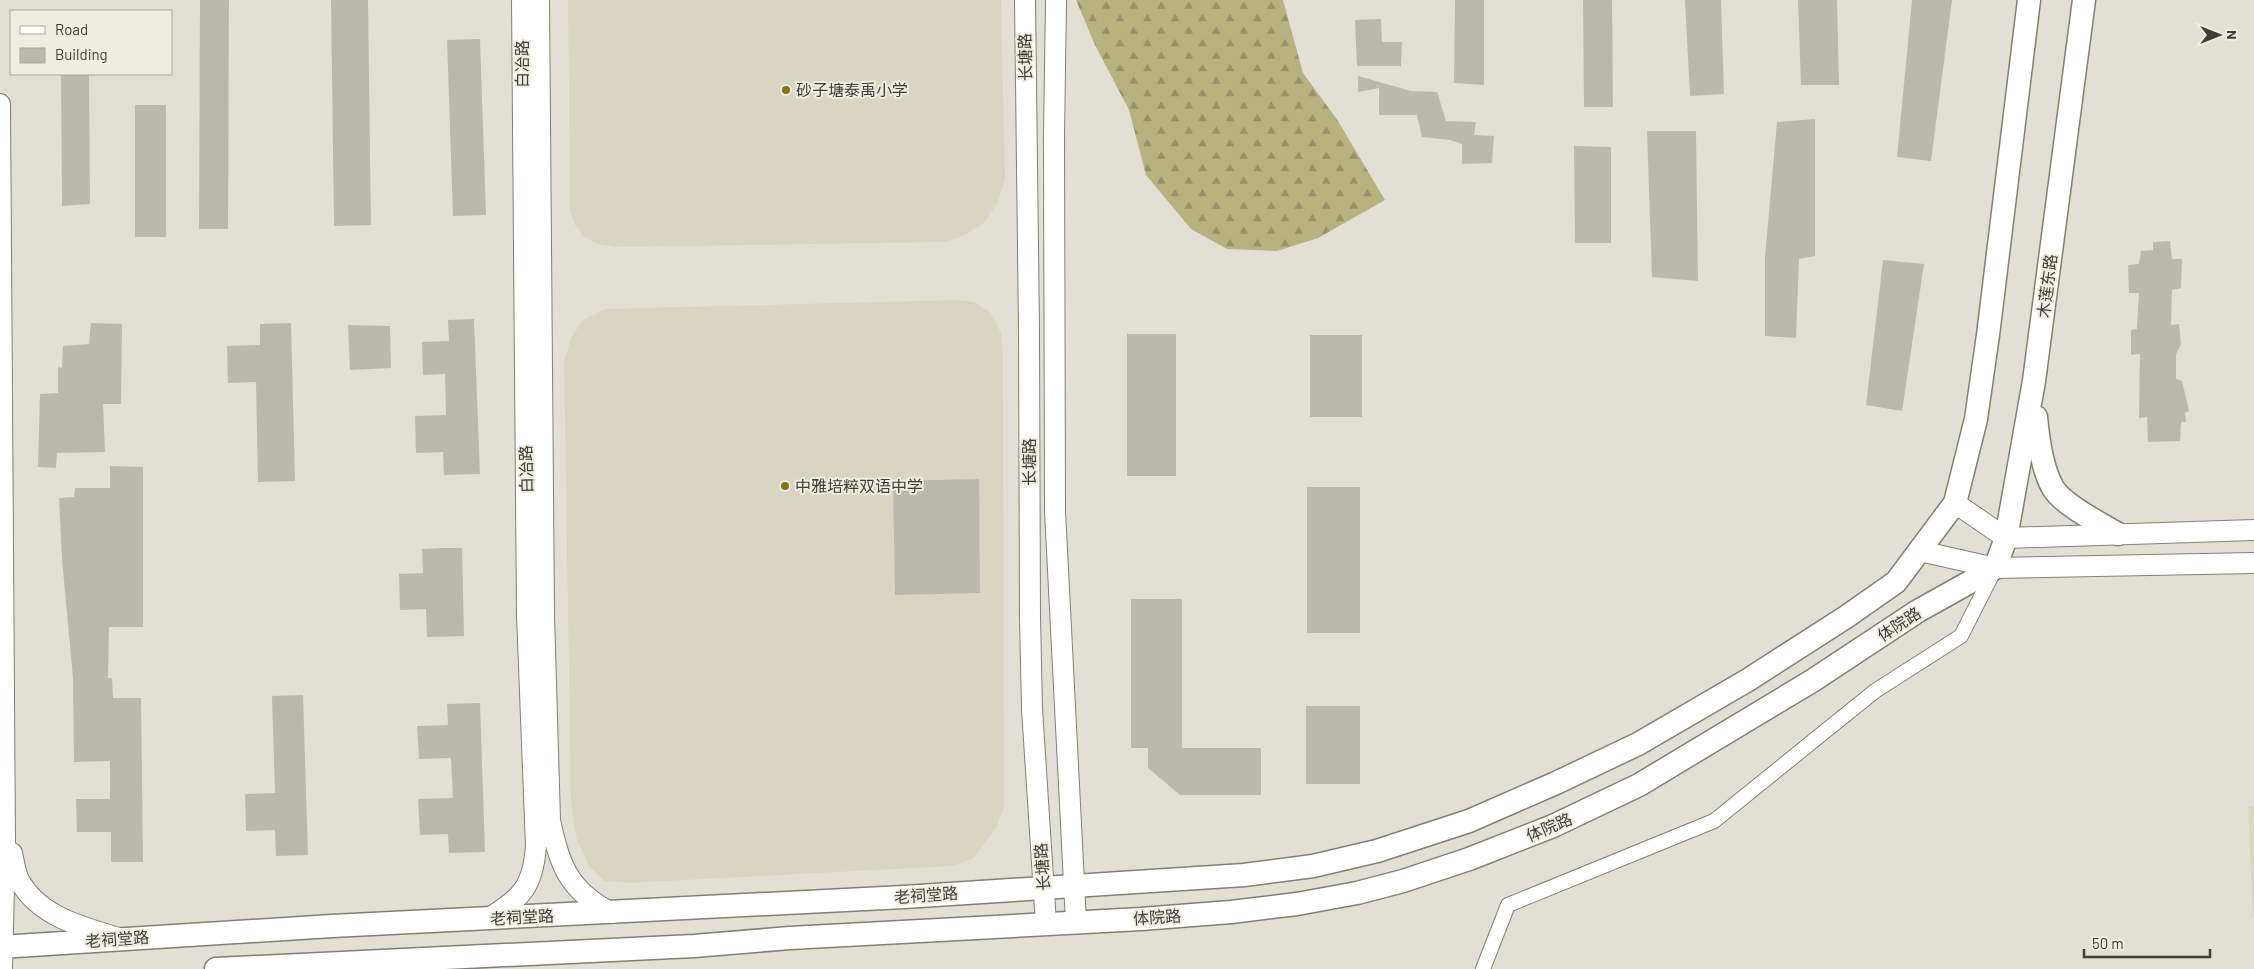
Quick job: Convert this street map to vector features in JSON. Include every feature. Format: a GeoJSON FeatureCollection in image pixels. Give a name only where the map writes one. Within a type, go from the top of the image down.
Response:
{"type":"FeatureCollection","features":[{"type":"Feature","properties":{"kind":"main road"},"geometry":{"type":"LineString","coordinates":[[1043,888],[1244,875],[1313,866],[1377,851],[1469,821],[1638,744],[1748,680],[1846,617],[1896,582],[1956,503],[1976,419],[2029,0]]}},
{"type":"Feature","properties":{"kind":"main road","name":"木莲东路"},"geometry":{"type":"LineString","coordinates":[[1995,568],[2006,538],[2034,381],[2084,0]]}},
{"type":"Feature","properties":{"kind":"main road"},"geometry":{"type":"LineString","coordinates":[[2034,381],[2038,446],[2053,489],[2079,512],[2118,534]]}},
{"type":"Feature","properties":{"kind":"main road","name":"体院路"},"geometry":{"type":"LineString","coordinates":[[1046,924],[1231,912],[1297,904],[1357,893],[1403,881],[1469,859],[1553,826],[1639,785],[1804,686],[1918,611],[1995,568]]}},
{"type":"Feature","properties":{"kind":"main road","name":"老祠堂路"},"geometry":{"type":"LineString","coordinates":[[2,946],[1043,888]]}},
{"type":"Feature","properties":{"kind":"main road"},"geometry":{"type":"LineString","coordinates":[[216,969],[518,962],[1046,924]]}},
{"type":"Feature","properties":{"kind":"street","name":"白冶路"},"geometry":{"type":"LineString","coordinates":[[489,918],[518,898],[529,883],[534,867],[536,846],[527,615],[522,0]]}},
{"type":"Feature","properties":{"kind":"street","name":"白冶路"},"geometry":{"type":"LineString","coordinates":[[539,0],[544,615],[550,820],[556,848],[568,876],[592,903],[612,913]]}},
{"type":"Feature","properties":{"kind":"street","name":"长塘路"},"geometry":{"type":"LineString","coordinates":[[1024,0],[1032,709],[1046,924]]}},
{"type":"Feature","properties":{"kind":"street","name":"长塘路"},"geometry":{"type":"LineString","coordinates":[[1056,0],[1054,135],[1055,511],[1076,922]]}},
{"type":"Feature","properties":{"kind":"street"},"geometry":{"type":"LineString","coordinates":[[0,104],[4,826],[2,969]]}},
{"type":"Feature","properties":{"kind":"street"},"geometry":{"type":"LineString","coordinates":[[1956,503],[2006,538],[2254,530]]}},
{"type":"Feature","properties":{"kind":"street","name":"体院路"},"geometry":{"type":"LineString","coordinates":[[1920,551],[1995,568],[2254,563]]}},
{"type":"Feature","properties":{"kind":"street"},"geometry":{"type":"LineString","coordinates":[[1484,969],[1508,905],[1714,822],[1874,691],[1961,636],[1995,568]]}},
{"type":"Feature","properties":{"kind":"street"},"geometry":{"type":"LineString","coordinates":[[4,826],[18,879],[39,905],[66,921],[122,939]]}},
{"type":"Feature","properties":{"kind":"shaded area","name":"砂子塘泰禹小学"},"geometry":{"type":"Polygon","coordinates":[[[568,0],[1001,0],[1005,179],[998,202],[985,222],[967,234],[946,242],[615,247],[597,244],[584,237],[575,225],[570,211],[568,0]]]}},
{"type":"Feature","properties":{"kind":"shaded area","name":"中雅培粹双语中学"},"geometry":{"type":"Polygon","coordinates":[[[955,300],[974,302],[991,313],[1001,333],[1003,356],[1004,807],[997,826],[974,858],[951,866],[629,883],[604,881],[589,866],[576,837],[571,802],[564,362],[571,338],[583,320],[605,309],[955,300]]]}},
{"type":"Feature","properties":{"kind":"shaded area"},"geometry":{"type":"Polygon","coordinates":[[[2248,806],[2254,806],[2254,919],[2253,918],[2248,806]]]}},
{"type":"Feature","properties":{"kind":"green space"},"geometry":{"type":"Polygon","coordinates":[[[1076,0],[1283,0],[1303,73],[1338,121],[1385,200],[1318,238],[1277,251],[1227,249],[1191,229],[1146,175],[1129,110],[1095,45],[1076,0]]]}},
{"type":"Feature","properties":{"kind":"building"},"geometry":{"type":"Polygon","coordinates":[[[200,0],[229,0],[228,229],[199,229],[200,0]]]}},
{"type":"Feature","properties":{"kind":"building"},"geometry":{"type":"Polygon","coordinates":[[[331,0],[368,0],[371,225],[334,226],[331,0]]]}},
{"type":"Feature","properties":{"kind":"building"},"geometry":{"type":"Polygon","coordinates":[[[1455,0],[1484,0],[1484,85],[1454,83],[1455,0]]]}},
{"type":"Feature","properties":{"kind":"building"},"geometry":{"type":"Polygon","coordinates":[[[1583,0],[1612,0],[1613,107],[1584,107],[1583,0]]]}},
{"type":"Feature","properties":{"kind":"building"},"geometry":{"type":"Polygon","coordinates":[[[1685,0],[1721,0],[1724,94],[1690,96],[1685,0]]]}},
{"type":"Feature","properties":{"kind":"building"},"geometry":{"type":"Polygon","coordinates":[[[1798,0],[1837,0],[1839,85],[1801,85],[1798,0]]]}},
{"type":"Feature","properties":{"kind":"building"},"geometry":{"type":"Polygon","coordinates":[[[1912,0],[1952,0],[1931,161],[1897,157],[1912,0]]]}},
{"type":"Feature","properties":{"kind":"building"},"geometry":{"type":"Polygon","coordinates":[[[1381,19],[1382,42],[1402,42],[1401,66],[1357,66],[1355,20],[1381,19]]]}},
{"type":"Feature","properties":{"kind":"building"},"geometry":{"type":"Polygon","coordinates":[[[480,39],[486,215],[453,216],[447,40],[480,39]]]}},
{"type":"Feature","properties":{"kind":"building"},"geometry":{"type":"Polygon","coordinates":[[[61,75],[89,75],[90,204],[62,206],[61,75]]]}},
{"type":"Feature","properties":{"kind":"building"},"geometry":{"type":"Polygon","coordinates":[[[1358,76],[1411,91],[1437,92],[1446,121],[1476,122],[1474,135],[1494,136],[1492,163],[1462,164],[1462,144],[1450,140],[1422,137],[1417,115],[1379,115],[1379,88],[1358,92],[1358,76]]]}},
{"type":"Feature","properties":{"kind":"building"},"geometry":{"type":"Polygon","coordinates":[[[135,105],[166,105],[166,237],[135,237],[135,105]]]}},
{"type":"Feature","properties":{"kind":"building"},"geometry":{"type":"Polygon","coordinates":[[[1815,119],[1815,256],[1799,259],[1796,338],[1765,336],[1765,257],[1777,122],[1815,119]]]}},
{"type":"Feature","properties":{"kind":"building"},"geometry":{"type":"Polygon","coordinates":[[[1647,131],[1696,131],[1698,281],[1652,277],[1647,131]]]}},
{"type":"Feature","properties":{"kind":"building"},"geometry":{"type":"Polygon","coordinates":[[[1574,146],[1611,147],[1611,243],[1575,243],[1574,146]]]}},
{"type":"Feature","properties":{"kind":"building"},"geometry":{"type":"Polygon","coordinates":[[[2170,241],[2172,259],[2182,259],[2181,288],[2172,290],[2171,325],[2179,324],[2181,344],[2176,354],[2176,379],[2182,381],[2189,411],[2185,413],[2186,422],[2181,422],[2180,441],[2148,442],[2147,417],[2139,418],[2140,354],[2131,355],[2131,330],[2137,329],[2139,293],[2129,293],[2128,265],[2139,264],[2141,251],[2153,250],[2153,242],[2170,241]]]}},
{"type":"Feature","properties":{"kind":"building"},"geometry":{"type":"Polygon","coordinates":[[[1883,260],[1924,264],[1902,411],[1866,405],[1883,260]]]}},
{"type":"Feature","properties":{"kind":"building"},"geometry":{"type":"Polygon","coordinates":[[[474,319],[480,474],[444,475],[443,452],[416,453],[415,416],[446,415],[445,374],[423,375],[422,342],[449,341],[448,320],[474,319]]]}},
{"type":"Feature","properties":{"kind":"building"},"geometry":{"type":"Polygon","coordinates":[[[91,323],[122,324],[121,404],[103,404],[105,452],[57,453],[56,468],[38,467],[40,394],[58,393],[58,367],[62,368],[63,346],[89,344],[91,323]]]}},
{"type":"Feature","properties":{"kind":"building"},"geometry":{"type":"Polygon","coordinates":[[[291,323],[295,481],[258,482],[256,382],[228,383],[227,346],[260,345],[260,324],[291,323]]]}},
{"type":"Feature","properties":{"kind":"building"},"geometry":{"type":"Polygon","coordinates":[[[348,325],[390,326],[391,368],[350,370],[348,325]]]}},
{"type":"Feature","properties":{"kind":"building"},"geometry":{"type":"Polygon","coordinates":[[[1127,334],[1176,334],[1176,476],[1127,476],[1127,334]]]}},
{"type":"Feature","properties":{"kind":"building"},"geometry":{"type":"Polygon","coordinates":[[[1310,335],[1362,335],[1362,417],[1310,417],[1310,335]]]}},
{"type":"Feature","properties":{"kind":"building"},"geometry":{"type":"Polygon","coordinates":[[[110,466],[143,467],[143,627],[109,627],[108,678],[112,678],[113,698],[141,698],[143,862],[111,862],[111,832],[77,832],[76,799],[110,799],[110,761],[74,762],[73,678],[62,559],[59,498],[74,497],[75,488],[110,488],[110,466]]]}},
{"type":"Feature","properties":{"kind":"building"},"geometry":{"type":"Polygon","coordinates":[[[979,479],[980,593],[895,595],[893,481],[979,479]]]}},
{"type":"Feature","properties":{"kind":"building"},"geometry":{"type":"Polygon","coordinates":[[[1307,487],[1360,487],[1360,633],[1307,633],[1307,487]]]}},
{"type":"Feature","properties":{"kind":"building"},"geometry":{"type":"Polygon","coordinates":[[[462,548],[464,636],[427,637],[426,609],[400,610],[399,574],[423,573],[422,549],[462,548]]]}},
{"type":"Feature","properties":{"kind":"building"},"geometry":{"type":"Polygon","coordinates":[[[1131,599],[1182,599],[1182,748],[1261,748],[1261,795],[1180,795],[1148,768],[1148,748],[1131,748],[1131,599]]]}},
{"type":"Feature","properties":{"kind":"building"},"geometry":{"type":"Polygon","coordinates":[[[303,695],[308,855],[276,856],[275,830],[246,831],[245,794],[275,793],[272,696],[303,695]]]}},
{"type":"Feature","properties":{"kind":"building"},"geometry":{"type":"Polygon","coordinates":[[[480,703],[485,852],[449,853],[448,834],[420,835],[418,799],[453,798],[451,758],[419,759],[417,726],[448,725],[447,704],[480,703]]]}},
{"type":"Feature","properties":{"kind":"building"},"geometry":{"type":"Polygon","coordinates":[[[1306,706],[1360,706],[1360,784],[1306,784],[1306,706]]]}},
{"type":"Feature","properties":{"kind":"place","name":"砂子塘泰禹小学"},"geometry":{"type":"Point","coordinates":[786,90]}},
{"type":"Feature","properties":{"kind":"place","name":"中雅培粹双语中学"},"geometry":{"type":"Point","coordinates":[785,486]}}]}
